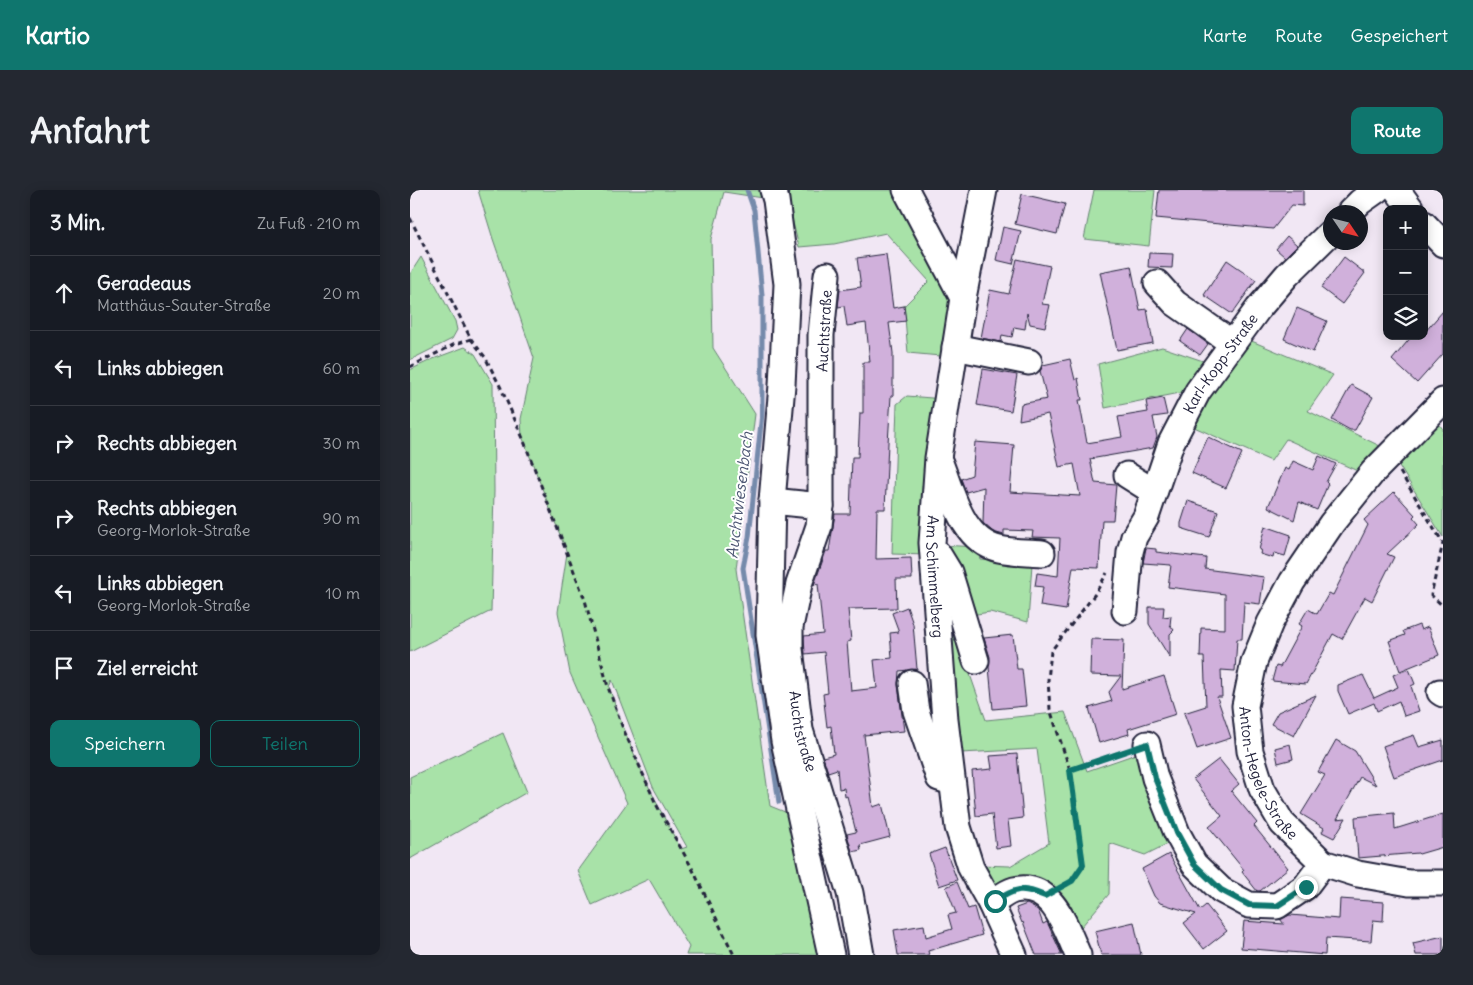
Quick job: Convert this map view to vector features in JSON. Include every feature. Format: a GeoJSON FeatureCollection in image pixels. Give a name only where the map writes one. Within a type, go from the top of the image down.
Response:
{"type":"FeatureCollection","features":[{"type":"Feature","properties":{"kind":"street"},"geometry":{"type":"LineString","coordinates":[[773,190],[787,284],[782,385],[772,501],[769,635],[784,742],[831,955]]}},
{"type":"Feature","properties":{"kind":"street"},"geometry":{"type":"LineString","coordinates":[[906,190],[963,298]]}},
{"type":"Feature","properties":{"kind":"street","name":"Am Schimmelberg"},"geometry":{"type":"LineString","coordinates":[[984,190],[963,298],[938,458],[932,543],[945,720],[958,827],[971,868],[991,904],[1014,955]]}},
{"type":"Feature","properties":{"kind":"street"},"geometry":{"type":"LineString","coordinates":[[1357,205],[1377,190]]}},
{"type":"Feature","properties":{"kind":"street"},"geometry":{"type":"LineString","coordinates":[[1397,190],[1408,205]]}},
{"type":"Feature","properties":{"kind":"street"},"geometry":{"type":"LineString","coordinates":[[1428,228],[1443,244]]}},
{"type":"Feature","properties":{"kind":"street","name":"Karl-Kopp-Straße"},"geometry":{"type":"LineString","coordinates":[[1125,611],[1130,552],[1134,537],[1146,517],[1171,443],[1198,391],[1232,343],[1287,275],[1323,239]]}},
{"type":"Feature","properties":{"kind":"street","name":"Auchtstraße"},"geometry":{"type":"LineString","coordinates":[[827,275],[821,335],[821,506],[818,526],[799,584],[790,627],[790,649],[800,730],[850,893],[861,955]]}},
{"type":"Feature","properties":{"kind":"street"},"geometry":{"type":"LineString","coordinates":[[1158,283],[1175,303],[1232,343]]}},
{"type":"Feature","properties":{"kind":"street"},"geometry":{"type":"LineString","coordinates":[[955,347],[1029,362]]}},
{"type":"Feature","properties":{"kind":"street","name":"Anton-Hegele-Straße"},"geometry":{"type":"LineString","coordinates":[[1443,401],[1373,472],[1332,523],[1292,582],[1270,623],[1254,662],[1245,706],[1250,751],[1262,789],[1282,824],[1323,863],[1358,874],[1409,883],[1443,883]]}},
{"type":"Feature","properties":{"kind":"street"},"geometry":{"type":"LineString","coordinates":[[938,458],[964,522],[973,536],[986,545],[1000,550],[1042,553]]}},
{"type":"Feature","properties":{"kind":"street"},"geometry":{"type":"LineString","coordinates":[[1127,475],[1154,492]]}},
{"type":"Feature","properties":{"kind":"street"},"geometry":{"type":"LineString","coordinates":[[772,501],[821,506]]}},
{"type":"Feature","properties":{"kind":"street"},"geometry":{"type":"LineString","coordinates":[[932,543],[948,572],[976,661]]}},
{"type":"Feature","properties":{"kind":"street"},"geometry":{"type":"LineString","coordinates":[[912,683],[916,711],[938,778],[952,782]]}},
{"type":"Feature","properties":{"kind":"street"},"geometry":{"type":"LineString","coordinates":[[1147,744],[1155,778],[1177,833],[1194,864],[1221,890],[1249,905],[1277,906],[1306,887],[1323,863]]}},
{"type":"Feature","properties":{"kind":"street"},"geometry":{"type":"LineString","coordinates":[[991,904],[1014,890],[1030,890],[1045,896],[1057,908],[1078,955]]}},
{"type":"Feature","properties":{"kind":"path"},"geometry":{"type":"LineString","coordinates":[[410,218],[471,339],[485,356],[493,372],[525,445],[585,600],[608,687],[622,726],[656,804],[696,876],[734,955]]}},
{"type":"Feature","properties":{"kind":"path"},"geometry":{"type":"LineString","coordinates":[[410,367],[453,344],[471,339]]}},
{"type":"Feature","properties":{"kind":"path"},"geometry":{"type":"LineString","coordinates":[[1390,454],[1443,543],[1431,595],[1443,606]]}},
{"type":"Feature","properties":{"kind":"path"},"geometry":{"type":"LineString","coordinates":[[1045,896],[1072,881],[1083,865],[1070,770],[1050,709],[1048,680],[1051,651],[1095,594],[1111,565]]}},
{"type":"Feature","properties":{"kind":"path"},"geometry":{"type":"LineString","coordinates":[[1070,770],[1147,744]]}},
{"type":"Feature","properties":{"kind":"green space"},"geometry":{"type":"Polygon","coordinates":[[[478,190],[773,190],[776,200],[724,192],[711,239],[713,348],[755,414],[736,569],[770,806],[790,814],[822,955],[686,955],[689,947],[649,879],[592,905],[578,871],[627,803],[570,673],[558,612],[567,553],[522,436],[521,419],[534,358],[478,190]],[[612,680],[609,687],[641,770],[681,849],[687,847],[653,787],[612,680]]]}},
{"type":"Feature","properties":{"kind":"green space"},"geometry":{"type":"Polygon","coordinates":[[[785,190],[899,190],[959,300],[951,357],[908,353],[904,306],[929,281],[886,233],[834,244],[799,247],[785,190]]]}},
{"type":"Feature","properties":{"kind":"green space"},"geometry":{"type":"Polygon","coordinates":[[[1094,190],[1155,190],[1149,246],[1084,239],[1094,190]]]}},
{"type":"Feature","properties":{"kind":"green space"},"geometry":{"type":"Polygon","coordinates":[[[421,257],[455,321],[457,330],[452,339],[410,360],[410,274],[421,257]]]}},
{"type":"Feature","properties":{"kind":"green space"},"geometry":{"type":"Polygon","coordinates":[[[1242,337],[1333,375],[1308,411],[1382,447],[1362,473],[1286,439],[1271,461],[1185,423],[1242,337]]]}},
{"type":"Feature","properties":{"kind":"green space"},"geometry":{"type":"Polygon","coordinates":[[[465,347],[475,354],[493,384],[494,491],[491,611],[410,652],[410,370],[465,347]]]}},
{"type":"Feature","properties":{"kind":"green space"},"geometry":{"type":"Polygon","coordinates":[[[1162,347],[1212,364],[1195,390],[1105,408],[1098,364],[1162,347]]]}},
{"type":"Feature","properties":{"kind":"green space"},"geometry":{"type":"Polygon","coordinates":[[[907,396],[944,399],[928,555],[892,554],[897,404],[907,396]]]}},
{"type":"Feature","properties":{"kind":"green space"},"geometry":{"type":"Polygon","coordinates":[[[1433,417],[1443,429],[1443,537],[1393,456],[1433,417]]]}},
{"type":"Feature","properties":{"kind":"green space"},"geometry":{"type":"Polygon","coordinates":[[[941,545],[977,547],[980,559],[1032,564],[1028,622],[990,612],[964,616],[967,666],[986,720],[1065,712],[1087,771],[1139,753],[1169,843],[1145,855],[1110,843],[1109,894],[1076,933],[1063,904],[995,894],[980,865],[1010,866],[1049,843],[1037,749],[961,753],[945,643],[941,545]]]}},
{"type":"Feature","properties":{"kind":"green space"},"geometry":{"type":"Polygon","coordinates":[[[503,733],[527,792],[410,859],[410,777],[503,733]]]}},
{"type":"Feature","properties":{"kind":"building"},"geometry":{"type":"Polygon","coordinates":[[[1159,190],[1303,190],[1303,206],[1292,205],[1273,229],[1156,218],[1159,190]]]}},
{"type":"Feature","properties":{"kind":"building"},"geometry":{"type":"Polygon","coordinates":[[[1022,194],[1065,204],[1057,234],[1015,224],[1022,194]]]}},
{"type":"Feature","properties":{"kind":"building"},"geometry":{"type":"Polygon","coordinates":[[[1003,227],[1021,231],[1013,264],[996,260],[1003,227]]]}},
{"type":"Feature","properties":{"kind":"building"},"geometry":{"type":"Polygon","coordinates":[[[1287,236],[1297,245],[1285,257],[1276,249],[1287,236]]]}},
{"type":"Feature","properties":{"kind":"building"},"geometry":{"type":"Polygon","coordinates":[[[1149,253],[1173,254],[1172,268],[1148,267],[1149,253]]]}},
{"type":"Feature","properties":{"kind":"building"},"geometry":{"type":"Polygon","coordinates":[[[886,254],[893,308],[904,306],[906,321],[889,323],[893,353],[893,396],[891,396],[885,509],[877,509],[876,559],[911,558],[912,579],[896,579],[897,608],[848,609],[851,641],[847,642],[851,691],[877,688],[874,660],[892,658],[890,633],[899,632],[892,613],[907,607],[913,624],[917,669],[899,671],[898,685],[904,731],[864,735],[873,807],[882,804],[890,837],[860,845],[861,850],[852,852],[847,834],[856,832],[847,796],[845,797],[844,788],[839,789],[837,769],[828,772],[823,757],[834,754],[831,726],[827,727],[823,694],[828,693],[824,652],[805,654],[804,636],[823,634],[818,584],[814,585],[826,551],[829,551],[835,514],[850,514],[852,457],[858,457],[860,413],[863,413],[863,362],[870,362],[866,323],[847,326],[844,306],[838,307],[840,290],[861,287],[857,258],[886,254]]]}},
{"type":"Feature","properties":{"kind":"building"},"geometry":{"type":"Polygon","coordinates":[[[1344,257],[1365,273],[1342,304],[1321,288],[1344,257]]]}},
{"type":"Feature","properties":{"kind":"building"},"geometry":{"type":"Polygon","coordinates":[[[1017,259],[1050,266],[1042,304],[1050,305],[1045,327],[1030,324],[1027,313],[1025,329],[1014,327],[1012,337],[1002,335],[1001,342],[981,338],[990,290],[1009,294],[1017,259]]]}},
{"type":"Feature","properties":{"kind":"building"},"geometry":{"type":"Polygon","coordinates":[[[1227,260],[1256,280],[1232,314],[1204,295],[1227,260]]]}},
{"type":"Feature","properties":{"kind":"building"},"geometry":{"type":"Polygon","coordinates":[[[1131,266],[1140,310],[1147,309],[1153,343],[1117,350],[1100,272],[1131,266]]]}},
{"type":"Feature","properties":{"kind":"building"},"geometry":{"type":"Polygon","coordinates":[[[1297,308],[1327,321],[1313,352],[1284,339],[1297,308]]]}},
{"type":"Feature","properties":{"kind":"building"},"geometry":{"type":"Polygon","coordinates":[[[1443,311],[1443,354],[1417,383],[1392,360],[1409,340],[1428,340],[1428,328],[1443,311]]]}},
{"type":"Feature","properties":{"kind":"building"},"geometry":{"type":"Polygon","coordinates":[[[1188,329],[1208,344],[1200,355],[1180,341],[1188,329]]]}},
{"type":"Feature","properties":{"kind":"building"},"geometry":{"type":"Polygon","coordinates":[[[1070,359],[1075,380],[1078,378],[1082,400],[1079,400],[1087,443],[1122,437],[1118,417],[1148,412],[1146,401],[1163,398],[1167,415],[1153,417],[1157,437],[1153,448],[1090,459],[1095,483],[1116,485],[1113,520],[1102,520],[1099,568],[1073,567],[1066,610],[1040,606],[1043,587],[1035,586],[1037,573],[1058,576],[1060,538],[1032,537],[1033,531],[1004,530],[1004,535],[993,532],[983,523],[984,487],[966,492],[961,479],[972,475],[975,442],[1014,445],[1010,492],[1080,496],[1074,464],[1059,467],[1048,414],[1019,420],[1021,404],[1047,399],[1040,371],[1043,365],[1070,359]]]}},
{"type":"Feature","properties":{"kind":"building"},"geometry":{"type":"Polygon","coordinates":[[[983,369],[1017,375],[1011,411],[977,405],[983,369]]]}},
{"type":"Feature","properties":{"kind":"building"},"geometry":{"type":"Polygon","coordinates":[[[1351,385],[1373,397],[1355,430],[1350,430],[1332,420],[1351,385]]]}},
{"type":"Feature","properties":{"kind":"building"},"geometry":{"type":"Polygon","coordinates":[[[1208,437],[1242,453],[1226,488],[1192,473],[1208,437]]]}},
{"type":"Feature","properties":{"kind":"building"},"geometry":{"type":"Polygon","coordinates":[[[1319,456],[1336,464],[1326,482],[1328,484],[1317,510],[1299,502],[1294,520],[1268,507],[1285,468],[1289,470],[1293,461],[1313,470],[1319,456]]]}},
{"type":"Feature","properties":{"kind":"building"},"geometry":{"type":"Polygon","coordinates":[[[1394,492],[1415,515],[1413,517],[1419,524],[1387,554],[1394,557],[1372,601],[1365,597],[1342,639],[1333,634],[1306,684],[1272,681],[1276,666],[1280,667],[1302,626],[1299,624],[1308,609],[1317,614],[1329,593],[1333,595],[1368,525],[1364,520],[1394,492]]]}},
{"type":"Feature","properties":{"kind":"building"},"geometry":{"type":"Polygon","coordinates":[[[1188,501],[1218,511],[1209,537],[1181,528],[1188,501]]]}},
{"type":"Feature","properties":{"kind":"building"},"geometry":{"type":"Polygon","coordinates":[[[1265,526],[1291,535],[1285,556],[1274,553],[1273,558],[1260,554],[1261,550],[1259,550],[1265,526]]]}},
{"type":"Feature","properties":{"kind":"building"},"geometry":{"type":"Polygon","coordinates":[[[1146,548],[1156,549],[1156,552],[1206,558],[1205,569],[1264,577],[1260,604],[1244,602],[1242,639],[1237,639],[1235,671],[1221,670],[1222,697],[1217,697],[1231,738],[1197,749],[1184,713],[1206,706],[1204,657],[1200,657],[1201,628],[1225,629],[1225,594],[1168,587],[1171,565],[1143,563],[1146,548]]]}},
{"type":"Feature","properties":{"kind":"building"},"geometry":{"type":"Polygon","coordinates":[[[1149,607],[1164,607],[1163,617],[1171,616],[1170,625],[1174,630],[1170,634],[1170,658],[1149,624],[1149,607]]]}},
{"type":"Feature","properties":{"kind":"building"},"geometry":{"type":"Polygon","coordinates":[[[1419,625],[1421,630],[1428,627],[1439,655],[1400,671],[1389,641],[1405,635],[1403,631],[1419,625]]]}},
{"type":"Feature","properties":{"kind":"building"},"geometry":{"type":"Polygon","coordinates":[[[1013,635],[1017,669],[1022,669],[1026,706],[993,709],[989,667],[990,657],[984,638],[1013,635]]]}},
{"type":"Feature","properties":{"kind":"building"},"geometry":{"type":"Polygon","coordinates":[[[1091,639],[1124,640],[1122,689],[1164,676],[1176,714],[1128,729],[1129,734],[1099,743],[1089,708],[1112,701],[1109,692],[1121,676],[1090,675],[1091,639]]]}},
{"type":"Feature","properties":{"kind":"building"},"geometry":{"type":"Polygon","coordinates":[[[1409,669],[1415,684],[1411,686],[1419,711],[1404,716],[1399,701],[1377,711],[1374,703],[1348,714],[1338,691],[1338,685],[1363,675],[1374,698],[1398,687],[1393,675],[1409,669]]]}},
{"type":"Feature","properties":{"kind":"building"},"geometry":{"type":"Polygon","coordinates":[[[1316,695],[1294,736],[1271,724],[1278,712],[1316,695]]]}},
{"type":"Feature","properties":{"kind":"building"},"geometry":{"type":"Polygon","coordinates":[[[1414,735],[1419,747],[1443,740],[1443,760],[1394,777],[1383,746],[1414,735]]]}},
{"type":"Feature","properties":{"kind":"building"},"geometry":{"type":"Polygon","coordinates":[[[1336,740],[1355,751],[1376,785],[1360,777],[1337,819],[1346,818],[1334,838],[1322,832],[1324,828],[1301,814],[1325,775],[1318,772],[1336,740]]]}},
{"type":"Feature","properties":{"kind":"building"},"geometry":{"type":"Polygon","coordinates":[[[1290,744],[1293,759],[1278,763],[1275,748],[1290,744]]]}},
{"type":"Feature","properties":{"kind":"building"},"geometry":{"type":"Polygon","coordinates":[[[1017,754],[1023,818],[1008,820],[1011,846],[996,848],[992,814],[976,816],[972,771],[992,769],[990,756],[1017,754]]]}},
{"type":"Feature","properties":{"kind":"building"},"geometry":{"type":"Polygon","coordinates":[[[1219,759],[1239,784],[1231,791],[1257,823],[1254,826],[1288,868],[1260,891],[1257,891],[1242,872],[1244,870],[1209,827],[1222,816],[1193,779],[1219,759]]]}},
{"type":"Feature","properties":{"kind":"building"},"geometry":{"type":"Polygon","coordinates":[[[1394,813],[1395,829],[1443,814],[1443,847],[1419,854],[1358,858],[1355,817],[1394,813]]]}},
{"type":"Feature","properties":{"kind":"building"},"geometry":{"type":"Polygon","coordinates":[[[945,848],[957,880],[939,886],[929,854],[945,848]]]}},
{"type":"Feature","properties":{"kind":"building"},"geometry":{"type":"Polygon","coordinates":[[[1169,854],[1200,910],[1206,905],[1227,931],[1204,949],[1184,923],[1196,914],[1160,903],[1154,896],[1142,869],[1169,854]]]}},
{"type":"Feature","properties":{"kind":"building"},"geometry":{"type":"Polygon","coordinates":[[[957,882],[968,909],[974,907],[982,935],[928,951],[929,955],[898,955],[894,930],[924,925],[926,937],[952,929],[948,915],[956,913],[946,887],[957,882]]]}},
{"type":"Feature","properties":{"kind":"building"},"geometry":{"type":"Polygon","coordinates":[[[1340,899],[1384,902],[1383,921],[1373,920],[1371,941],[1326,938],[1325,955],[1241,948],[1244,921],[1284,924],[1280,919],[1290,915],[1339,919],[1340,899]]]}},
{"type":"Feature","properties":{"kind":"building"},"geometry":{"type":"Polygon","coordinates":[[[1027,904],[1038,910],[1043,924],[1047,922],[1062,955],[1036,955],[1016,908],[1027,904]]]}},
{"type":"Feature","properties":{"kind":"building"},"geometry":{"type":"Polygon","coordinates":[[[1134,922],[1141,955],[1101,955],[1095,931],[1134,922]]]}},
{"type":"Feature","properties":{"kind":"building"},"geometry":{"type":"Polygon","coordinates":[[[1443,936],[1443,955],[1416,955],[1413,943],[1443,936]]]}},
{"type":"Feature","properties":{"kind":"waterway","name":"Auchtwiesenbach"},"geometry":{"type":"LineString","coordinates":[[747,190],[754,210],[762,295],[762,413],[749,537],[743,568],[779,802]]}},
{"type":"Feature","properties":{"kind":"route"},"geometry":{"type":"LineString","coordinates":[[995,901],[1014,890],[1030,890],[1045,896],[1072,881],[1083,865],[1070,770],[1147,744],[1155,778],[1177,833],[1194,864],[1221,890],[1249,905],[1277,906],[1306,887]]}}]}
